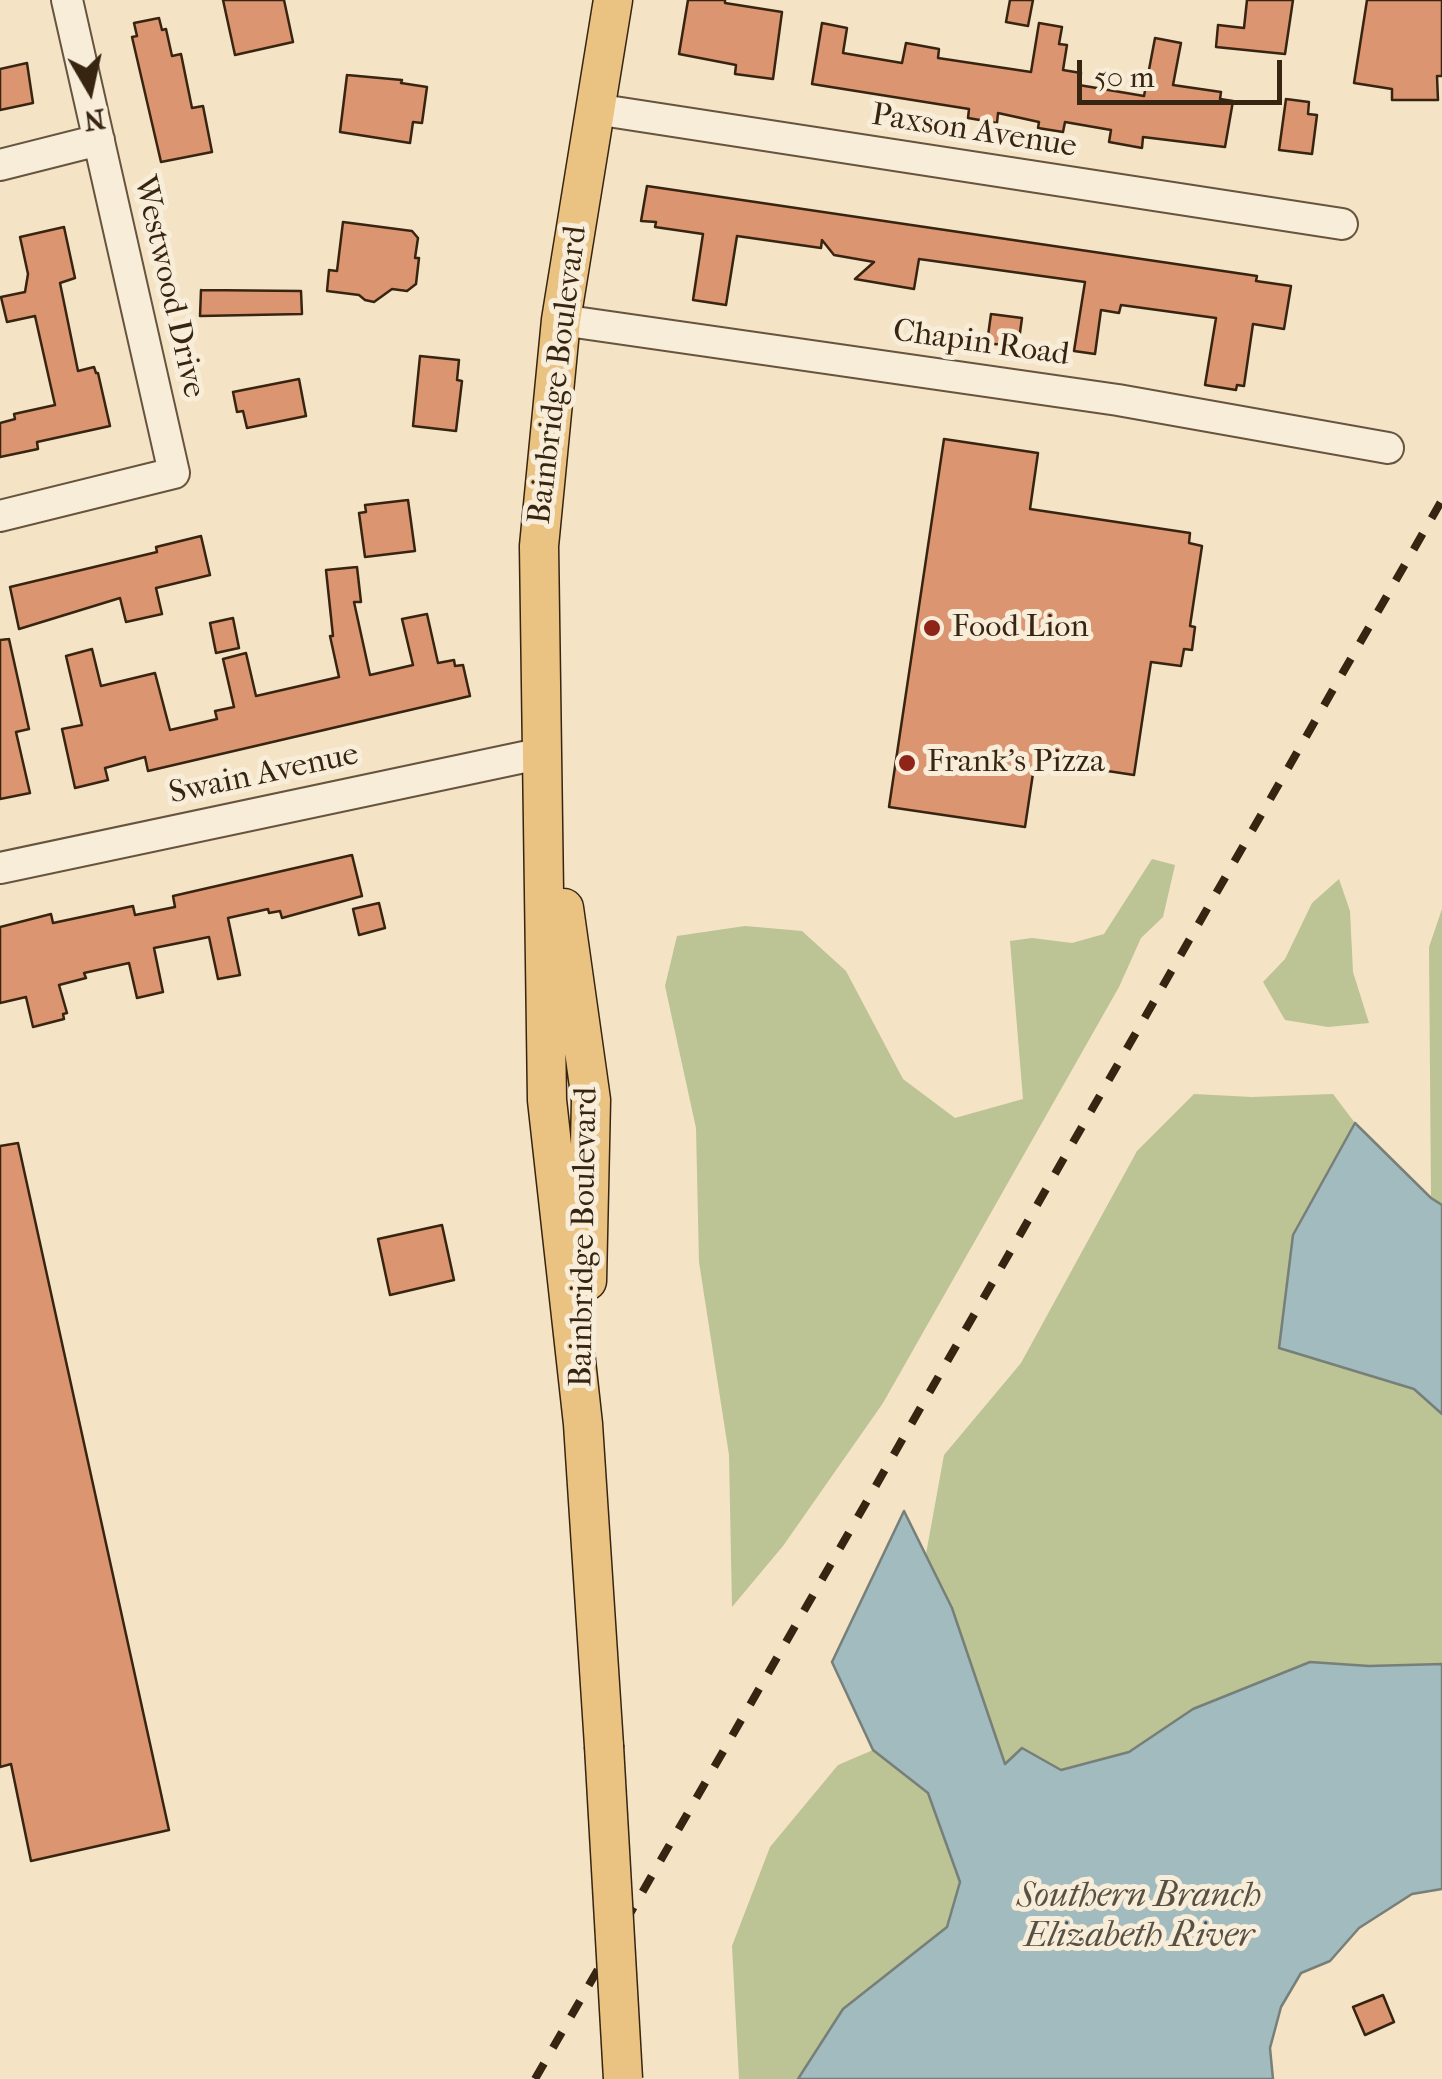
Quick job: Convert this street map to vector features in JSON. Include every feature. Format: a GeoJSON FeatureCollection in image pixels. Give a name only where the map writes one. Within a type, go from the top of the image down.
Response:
{"type":"FeatureCollection","features":[{"type":"Feature","properties":{"kind":"main road","name":"Bainbridge Boulevard"},"geometry":{"type":"LineString","coordinates":[[613,0],[561,320],[539,546],[547,1100],[583,1424],[623,2079]]}},
{"type":"Feature","properties":{"kind":"street","name":"Westwood Drive"},"geometry":{"type":"LineString","coordinates":[[0,516],[174,472],[66,0]]}},
{"type":"Feature","properties":{"kind":"street","name":"Paxson Avenue"},"geometry":{"type":"LineString","coordinates":[[595,108],[1342,224]]}},
{"type":"Feature","properties":{"kind":"street"},"geometry":{"type":"LineString","coordinates":[[0,165],[99,140]]}},
{"type":"Feature","properties":{"kind":"street","name":"Chapin Road"},"geometry":{"type":"LineString","coordinates":[[561,320],[1118,400],[1388,448]]}},
{"type":"Feature","properties":{"kind":"street","name":"Swain Avenue"},"geometry":{"type":"LineString","coordinates":[[0,868],[543,754]]}},
{"type":"Feature","properties":{"kind":"green space"},"geometry":{"type":"Polygon","coordinates":[[[1152,859],[1175,865],[1163,917],[1141,938],[1119,987],[883,1403],[783,1546],[732,1607],[729,1455],[699,1262],[696,1128],[665,986],[677,936],[745,926],[802,931],[846,971],[903,1079],[955,1118],[1023,1099],[1010,941],[1032,938],[1072,943],[1104,934],[1152,859]]]}},
{"type":"Feature","properties":{"kind":"green space"},"geometry":{"type":"Polygon","coordinates":[[[1339,879],[1350,911],[1353,972],[1369,1023],[1328,1027],[1285,1020],[1263,982],[1285,959],[1312,903],[1339,879]]]}},
{"type":"Feature","properties":{"kind":"green space"},"geometry":{"type":"Polygon","coordinates":[[[1442,909],[1442,1205],[1431,1198],[1429,947],[1442,909]]]}},
{"type":"Feature","properties":{"kind":"green space"},"geometry":{"type":"Polygon","coordinates":[[[1194,1094],[1333,1094],[1355,1123],[1293,1235],[1279,1348],[1414,1389],[1442,1414],[1442,1664],[1369,1666],[1310,1662],[1193,1709],[1129,1752],[1061,1770],[1004,1772],[926,1554],[944,1455],[1021,1363],[1137,1151],[1194,1094]]]}},
{"type":"Feature","properties":{"kind":"green space"},"geometry":{"type":"Polygon","coordinates":[[[873,1750],[928,1793],[960,1882],[947,1927],[843,2009],[798,2079],[739,2079],[732,1946],[770,1847],[838,1765],[873,1750]]]}},
{"type":"Feature","properties":{"kind":"water"},"geometry":{"type":"Polygon","coordinates":[[[1355,1123],[1442,1205],[1442,1414],[1414,1389],[1279,1348],[1293,1235],[1355,1123]]]}},
{"type":"Feature","properties":{"kind":"water","name":"Southern Branch Elizabeth River"},"geometry":{"type":"Polygon","coordinates":[[[904,1511],[952,1608],[1005,1764],[1022,1748],[1061,1770],[1129,1752],[1193,1709],[1310,1662],[1369,1666],[1442,1664],[1442,1889],[1412,1894],[1359,1928],[1330,1961],[1301,1973],[1281,2007],[1270,2048],[1273,2079],[798,2079],[843,2009],[947,1927],[960,1882],[928,1793],[873,1750],[832,1662],[904,1511]]]}},
{"type":"Feature","properties":{"kind":"building"},"geometry":{"type":"Polygon","coordinates":[[[223,0],[284,0],[293,42],[235,55],[223,0]]]}},
{"type":"Feature","properties":{"kind":"building"},"geometry":{"type":"Polygon","coordinates":[[[688,0],[725,0],[782,12],[773,79],[735,74],[736,65],[679,54],[688,0]]]}},
{"type":"Feature","properties":{"kind":"building"},"geometry":{"type":"Polygon","coordinates":[[[1010,0],[1033,0],[1028,26],[1006,22],[1010,0]]]}},
{"type":"Feature","properties":{"kind":"building"},"geometry":{"type":"Polygon","coordinates":[[[1247,0],[1293,0],[1285,54],[1216,47],[1218,25],[1244,28],[1247,0]]]}},
{"type":"Feature","properties":{"kind":"building"},"geometry":{"type":"Polygon","coordinates":[[[1367,0],[1442,0],[1442,76],[1437,76],[1438,100],[1392,100],[1392,89],[1354,83],[1367,0]]]}},
{"type":"Feature","properties":{"kind":"building"},"geometry":{"type":"Polygon","coordinates":[[[159,18],[162,30],[166,29],[172,56],[181,54],[192,108],[203,106],[212,152],[161,162],[132,37],[137,36],[134,23],[159,18]]]}},
{"type":"Feature","properties":{"kind":"building"},"geometry":{"type":"Polygon","coordinates":[[[822,23],[847,28],[843,53],[902,63],[906,43],[939,49],[938,58],[1031,72],[1039,23],[1062,27],[1059,44],[1067,45],[1063,70],[1081,73],[1079,85],[1144,96],[1155,38],[1181,43],[1173,85],[1221,92],[1220,99],[1233,101],[1225,147],[1143,137],[1142,148],[1109,142],[1111,130],[1065,122],[1063,132],[1038,128],[1039,122],[998,113],[997,123],[968,118],[969,109],[812,84],[822,23]]]}},
{"type":"Feature","properties":{"kind":"building"},"geometry":{"type":"Polygon","coordinates":[[[27,63],[33,103],[0,110],[0,69],[27,63]]]}},
{"type":"Feature","properties":{"kind":"building"},"geometry":{"type":"Polygon","coordinates":[[[347,75],[402,80],[401,83],[427,87],[422,123],[413,122],[410,143],[340,132],[347,75]]]}},
{"type":"Feature","properties":{"kind":"building"},"geometry":{"type":"Polygon","coordinates":[[[1286,99],[1309,102],[1308,114],[1317,115],[1312,154],[1279,150],[1286,99]]]}},
{"type":"Feature","properties":{"kind":"building"},"geometry":{"type":"Polygon","coordinates":[[[647,186],[1257,276],[1256,281],[1291,286],[1284,329],[1253,324],[1244,386],[1237,385],[1236,390],[1205,385],[1216,318],[1121,305],[1119,313],[1101,310],[1095,354],[1074,351],[1085,282],[919,259],[914,289],[855,279],[874,262],[834,255],[822,240],[821,248],[737,236],[726,305],[693,300],[703,234],[641,221],[647,186]]]}},
{"type":"Feature","properties":{"kind":"building"},"geometry":{"type":"Polygon","coordinates":[[[343,222],[412,231],[418,238],[416,284],[407,291],[392,289],[374,302],[359,295],[327,291],[329,270],[337,271],[343,222]]]}},
{"type":"Feature","properties":{"kind":"building"},"geometry":{"type":"Polygon","coordinates":[[[64,227],[75,278],[60,283],[78,371],[94,367],[98,373],[110,426],[37,442],[38,449],[0,457],[0,423],[15,419],[14,414],[55,405],[35,316],[7,322],[1,297],[25,292],[28,274],[20,237],[64,227]]]}},
{"type":"Feature","properties":{"kind":"building"},"geometry":{"type":"Polygon","coordinates":[[[201,290],[301,291],[302,314],[200,316],[201,290]]]}},
{"type":"Feature","properties":{"kind":"building"},"geometry":{"type":"Polygon","coordinates":[[[991,314],[1022,318],[1018,347],[987,343],[991,314]]]}},
{"type":"Feature","properties":{"kind":"building"},"geometry":{"type":"Polygon","coordinates":[[[420,356],[459,360],[457,380],[462,381],[456,431],[413,426],[420,356]]]}},
{"type":"Feature","properties":{"kind":"building"},"geometry":{"type":"Polygon","coordinates":[[[299,379],[306,416],[247,428],[243,411],[237,412],[233,392],[299,379]]]}},
{"type":"Feature","properties":{"kind":"building"},"geometry":{"type":"Polygon","coordinates":[[[944,439],[1038,453],[1030,509],[1190,533],[1189,543],[1202,546],[1190,626],[1195,627],[1192,650],[1184,649],[1181,666],[1151,662],[1134,775],[1035,760],[1025,827],[889,807],[944,439]]]}},
{"type":"Feature","properties":{"kind":"building"},"geometry":{"type":"Polygon","coordinates":[[[408,500],[415,551],[365,557],[359,513],[366,512],[365,505],[408,500]]]}},
{"type":"Feature","properties":{"kind":"building"},"geometry":{"type":"Polygon","coordinates":[[[201,536],[210,575],[156,588],[162,614],[126,622],[120,598],[19,629],[10,587],[157,552],[156,547],[201,536]]]}},
{"type":"Feature","properties":{"kind":"building"},"geometry":{"type":"Polygon","coordinates":[[[357,567],[361,602],[354,602],[370,675],[413,665],[402,619],[427,614],[438,663],[454,660],[455,666],[463,665],[470,696],[148,771],[145,757],[105,768],[108,780],[75,788],[62,729],[82,725],[66,656],[92,649],[101,686],[155,673],[170,730],[217,719],[215,711],[234,707],[223,659],[246,653],[256,696],[339,677],[330,636],[326,570],[357,567]]]}},
{"type":"Feature","properties":{"kind":"building"},"geometry":{"type":"Polygon","coordinates":[[[233,618],[239,648],[216,653],[210,623],[233,618]]]}},
{"type":"Feature","properties":{"kind":"building"},"geometry":{"type":"Polygon","coordinates":[[[9,639],[29,729],[16,732],[30,793],[0,799],[0,640],[9,639]]]}},
{"type":"Feature","properties":{"kind":"building"},"geometry":{"type":"Polygon","coordinates":[[[352,855],[362,896],[282,918],[280,911],[269,913],[268,909],[228,918],[240,975],[218,979],[209,937],[154,948],[163,992],[137,998],[129,963],[84,973],[86,978],[59,985],[67,1013],[63,1014],[64,1019],[33,1027],[26,997],[0,1003],[0,927],[51,914],[53,923],[133,906],[135,915],[175,907],[173,896],[352,855]]]}},
{"type":"Feature","properties":{"kind":"building"},"geometry":{"type":"Polygon","coordinates":[[[379,903],[385,928],[359,935],[353,909],[379,903]]]}},
{"type":"Feature","properties":{"kind":"building"},"geometry":{"type":"Polygon","coordinates":[[[18,1143],[169,1830],[31,1861],[11,1764],[0,1767],[0,1146],[18,1143]]]}},
{"type":"Feature","properties":{"kind":"building"},"geometry":{"type":"Polygon","coordinates":[[[442,1225],[454,1280],[390,1295],[378,1239],[442,1225]]]}},
{"type":"Feature","properties":{"kind":"building"},"geometry":{"type":"Polygon","coordinates":[[[1383,1995],[1394,2022],[1365,2035],[1353,2007],[1383,1995]]]}},
{"type":"Feature","properties":{"kind":"railway"},"geometry":{"type":"LineString","coordinates":[[535,2079],[1442,500]]}},
{"type":"Feature","properties":{"kind":"place","name":"Food Lion"},"geometry":{"type":"Point","coordinates":[932,628]}},
{"type":"Feature","properties":{"kind":"place","name":"Frank's Pizza"},"geometry":{"type":"Point","coordinates":[907,763]}}]}
